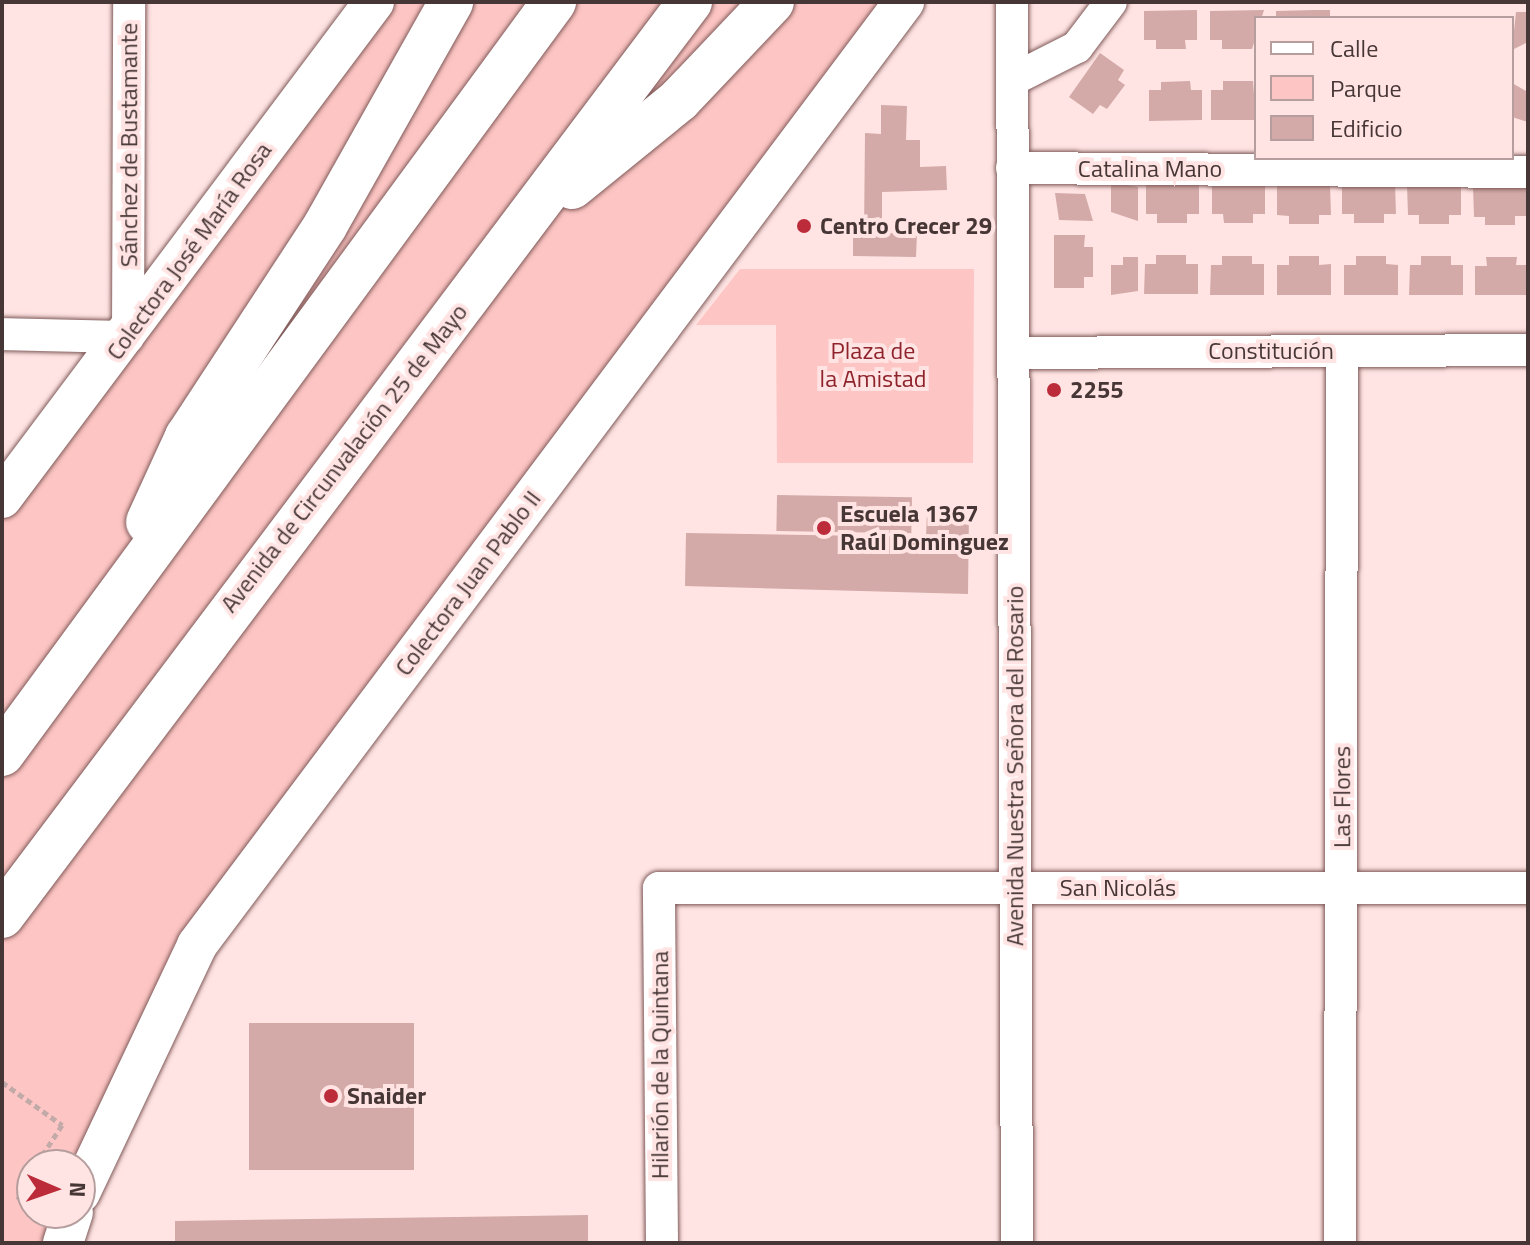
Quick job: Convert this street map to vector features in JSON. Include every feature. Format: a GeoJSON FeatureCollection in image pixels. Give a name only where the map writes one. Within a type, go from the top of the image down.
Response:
{"type":"FeatureCollection","features":[{"type":"Feature","properties":{"kind":"highway"},"geometry":{"type":"LineString","coordinates":[[106,612],[187,437],[325,226],[451,2]]}},
{"type":"Feature","properties":{"kind":"highway"},"geometry":{"type":"LineString","coordinates":[[2,754],[554,2]]}},
{"type":"Feature","properties":{"kind":"highway","name":"Avenida de Circunvalación 25 de Mayo"},"geometry":{"type":"LineString","coordinates":[[2,916],[690,2]]}},
{"type":"Feature","properties":{"kind":"highway"},"geometry":{"type":"LineString","coordinates":[[517,232],[679,100],[772,2]]}},
{"type":"Feature","properties":{"kind":"main road","name":"Colectora José María Rosa"},"geometry":{"type":"LineString","coordinates":[[2,498],[128,337],[374,2]]}},
{"type":"Feature","properties":{"kind":"main road","name":"Colectora Juan Pablo II"},"geometry":{"type":"LineString","coordinates":[[96,1159],[197,945],[904,2]]}},
{"type":"Feature","properties":{"kind":"street","name":"Sánchez de Bustamante"},"geometry":{"type":"LineString","coordinates":[[128,337],[129,2]]}},
{"type":"Feature","properties":{"kind":"street","name":"Avenida Nuestra Señora del Rosario"},"geometry":{"type":"LineString","coordinates":[[1012,2],[1017,1243]]}},
{"type":"Feature","properties":{"kind":"street"},"geometry":{"type":"LineString","coordinates":[[1012,80],[1077,47],[1111,2]]}},
{"type":"Feature","properties":{"kind":"street","name":"Catalina Mano"},"geometry":{"type":"LineString","coordinates":[[1012,168],[1528,172]]}},
{"type":"Feature","properties":{"kind":"street"},"geometry":{"type":"LineString","coordinates":[[2,334],[128,337]]}},
{"type":"Feature","properties":{"kind":"street","name":"Constitución"},"geometry":{"type":"LineString","coordinates":[[1013,353],[1528,350]]}},
{"type":"Feature","properties":{"kind":"street","name":"Las Flores"},"geometry":{"type":"LineString","coordinates":[[1340,1243],[1342,351]]}},
{"type":"Feature","properties":{"kind":"street","name":"San Nicolás"},"geometry":{"type":"LineString","coordinates":[[659,888],[1528,888]]}},
{"type":"Feature","properties":{"kind":"street","name":"Hilarión de la Quintana"},"geometry":{"type":"LineString","coordinates":[[659,888],[662,1243]]}},
{"type":"Feature","properties":{"kind":"path"},"geometry":{"type":"LineString","coordinates":[[2,1082],[62,1125],[46,1149]]}},
{"type":"Feature","properties":{"kind":"green space"},"geometry":{"type":"Polygon","coordinates":[[[374,2],[904,2],[197,945],[89,1149],[16,1149],[16,1229],[68,1229],[63,1243],[2,1243],[2,498],[374,2]]]}},
{"type":"Feature","properties":{"kind":"green space","name":"Plaza de la Amistad"},"geometry":{"type":"Polygon","coordinates":[[[740,269],[974,269],[973,463],[777,463],[776,325],[696,325],[740,269]]]}},
{"type":"Feature","properties":{"kind":"building"},"geometry":{"type":"Polygon","coordinates":[[[1197,10],[1197,40],[1185,40],[1186,49],[1156,49],[1156,40],[1144,40],[1144,11],[1197,10]]]}},
{"type":"Feature","properties":{"kind":"building"},"geometry":{"type":"Polygon","coordinates":[[[1264,10],[1262,16],[1254,16],[1252,49],[1222,49],[1222,40],[1210,40],[1210,11],[1264,10]]]}},
{"type":"Feature","properties":{"kind":"building"},"geometry":{"type":"Polygon","coordinates":[[[1330,10],[1330,16],[1276,16],[1276,11],[1330,10]]]}},
{"type":"Feature","properties":{"kind":"building"},"geometry":{"type":"Polygon","coordinates":[[[1516,12],[1528,12],[1528,42],[1514,49],[1516,12]]]}},
{"type":"Feature","properties":{"kind":"building"},"geometry":{"type":"Polygon","coordinates":[[[1100,53],[1124,70],[1118,80],[1125,85],[1107,109],[1100,105],[1093,114],[1069,97],[1100,53]]]}},
{"type":"Feature","properties":{"kind":"building"},"geometry":{"type":"Polygon","coordinates":[[[1190,81],[1191,90],[1202,90],[1202,120],[1149,121],[1149,90],[1161,90],[1161,82],[1190,81]]]}},
{"type":"Feature","properties":{"kind":"building"},"geometry":{"type":"Polygon","coordinates":[[[1223,81],[1253,81],[1254,120],[1211,120],[1211,90],[1223,90],[1223,81]]]}},
{"type":"Feature","properties":{"kind":"building"},"geometry":{"type":"Polygon","coordinates":[[[1514,84],[1528,92],[1528,122],[1514,118],[1514,84]]]}},
{"type":"Feature","properties":{"kind":"building"},"geometry":{"type":"Polygon","coordinates":[[[881,105],[907,106],[906,140],[920,140],[920,167],[946,166],[947,190],[882,192],[882,233],[917,233],[916,257],[853,256],[853,233],[864,233],[865,133],[881,134],[881,105]]]}},
{"type":"Feature","properties":{"kind":"building"},"geometry":{"type":"Polygon","coordinates":[[[1111,182],[1138,187],[1138,221],[1111,212],[1111,182]]]}},
{"type":"Feature","properties":{"kind":"building"},"geometry":{"type":"Polygon","coordinates":[[[1146,184],[1199,184],[1199,214],[1187,214],[1187,223],[1157,223],[1157,214],[1146,214],[1146,184]]]}},
{"type":"Feature","properties":{"kind":"building"},"geometry":{"type":"Polygon","coordinates":[[[1212,184],[1265,184],[1265,214],[1253,214],[1253,223],[1224,223],[1223,214],[1212,214],[1212,184]]]}},
{"type":"Feature","properties":{"kind":"building"},"geometry":{"type":"Polygon","coordinates":[[[1342,184],[1395,184],[1396,214],[1384,214],[1384,223],[1354,223],[1354,214],[1342,214],[1342,184]]]}},
{"type":"Feature","properties":{"kind":"building"},"geometry":{"type":"Polygon","coordinates":[[[1277,185],[1330,185],[1331,215],[1319,215],[1319,224],[1289,224],[1289,216],[1277,215],[1277,185]]]}},
{"type":"Feature","properties":{"kind":"building"},"geometry":{"type":"Polygon","coordinates":[[[1407,185],[1461,185],[1461,215],[1449,215],[1449,224],[1419,224],[1419,215],[1408,215],[1407,185]]]}},
{"type":"Feature","properties":{"kind":"building"},"geometry":{"type":"Polygon","coordinates":[[[1473,186],[1527,186],[1527,216],[1515,216],[1515,225],[1485,225],[1485,217],[1474,217],[1473,186]]]}},
{"type":"Feature","properties":{"kind":"building"},"geometry":{"type":"Polygon","coordinates":[[[1055,193],[1085,194],[1093,221],[1059,220],[1055,193]]]}},
{"type":"Feature","properties":{"kind":"building"},"geometry":{"type":"Polygon","coordinates":[[[1054,235],[1085,235],[1084,247],[1093,247],[1093,277],[1084,277],[1084,288],[1054,288],[1054,235]]]}},
{"type":"Feature","properties":{"kind":"building"},"geometry":{"type":"Polygon","coordinates":[[[1156,255],[1186,255],[1186,264],[1198,264],[1198,294],[1144,294],[1145,264],[1156,264],[1156,255]]]}},
{"type":"Feature","properties":{"kind":"building"},"geometry":{"type":"Polygon","coordinates":[[[1222,256],[1252,256],[1252,264],[1264,264],[1264,295],[1210,295],[1211,265],[1222,265],[1222,256]]]}},
{"type":"Feature","properties":{"kind":"building"},"geometry":{"type":"Polygon","coordinates":[[[1289,256],[1319,256],[1319,265],[1331,264],[1331,295],[1277,295],[1277,265],[1289,265],[1289,256]]]}},
{"type":"Feature","properties":{"kind":"building"},"geometry":{"type":"Polygon","coordinates":[[[1356,256],[1386,256],[1386,264],[1398,265],[1398,295],[1344,295],[1344,265],[1356,265],[1356,256]]]}},
{"type":"Feature","properties":{"kind":"building"},"geometry":{"type":"Polygon","coordinates":[[[1421,256],[1451,256],[1451,265],[1463,265],[1463,295],[1409,295],[1410,265],[1421,265],[1421,256]]]}},
{"type":"Feature","properties":{"kind":"building"},"geometry":{"type":"Polygon","coordinates":[[[1123,257],[1138,257],[1138,291],[1111,295],[1111,265],[1123,265],[1123,257]]]}},
{"type":"Feature","properties":{"kind":"building"},"geometry":{"type":"Polygon","coordinates":[[[1486,257],[1517,257],[1516,265],[1528,265],[1528,295],[1475,295],[1475,266],[1487,266],[1486,257]]]}},
{"type":"Feature","properties":{"kind":"building"},"geometry":{"type":"Polygon","coordinates":[[[777,495],[912,497],[911,533],[776,531],[777,495]]]}},
{"type":"Feature","properties":{"kind":"building"},"geometry":{"type":"Polygon","coordinates":[[[927,511],[969,512],[968,594],[685,586],[686,533],[926,537],[927,511]]]}},
{"type":"Feature","properties":{"kind":"building","name":"Snaider"},"geometry":{"type":"Polygon","coordinates":[[[249,1023],[414,1023],[414,1170],[249,1170],[249,1023]]]}},
{"type":"Feature","properties":{"kind":"building"},"geometry":{"type":"Polygon","coordinates":[[[588,1215],[588,1243],[175,1243],[175,1221],[588,1215]]]}},
{"type":"Feature","properties":{"kind":"place","name":"Centro Crecer 29"},"geometry":{"type":"Point","coordinates":[804,226]}},
{"type":"Feature","properties":{"kind":"place","name":"2255"},"geometry":{"type":"Point","coordinates":[1054,390]}},
{"type":"Feature","properties":{"kind":"place","name":"Escuela 1367 Raúl Dominguez"},"geometry":{"type":"Point","coordinates":[824,528]}},
{"type":"Feature","properties":{"kind":"place","name":"Snaider"},"geometry":{"type":"Point","coordinates":[331,1096]}}]}
